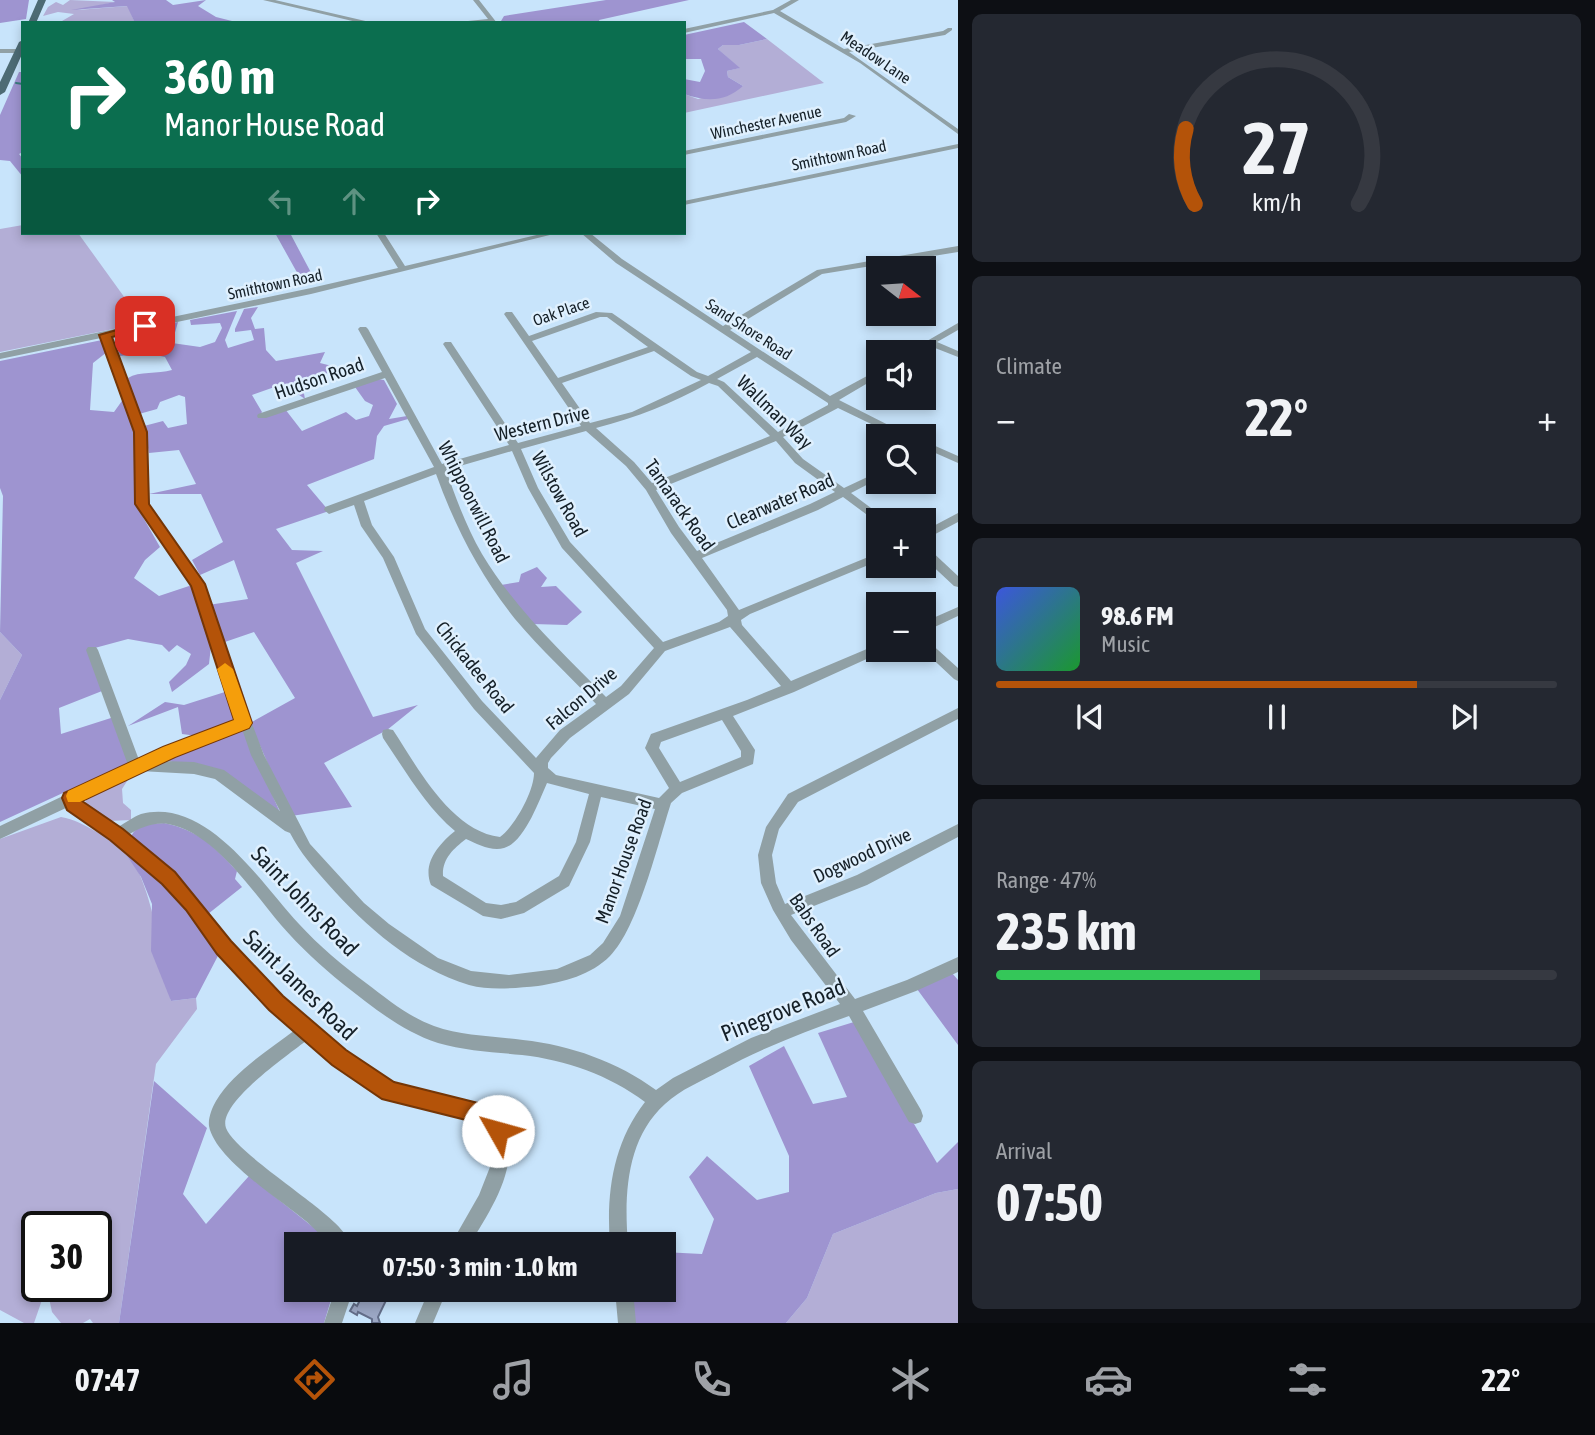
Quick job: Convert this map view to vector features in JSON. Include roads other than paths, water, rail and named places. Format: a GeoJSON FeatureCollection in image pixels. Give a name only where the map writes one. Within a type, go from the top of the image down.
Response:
{"type":"FeatureCollection","features":[{"type":"Feature","properties":{"kind":"main road"},"geometry":{"type":"LineString","coordinates":[[33,21],[42,0]]}},
{"type":"Feature","properties":{"kind":"main road"},"geometry":{"type":"LineString","coordinates":[[0,92],[21,47]]}},
{"type":"Feature","properties":{"kind":"street"},"geometry":{"type":"LineString","coordinates":[[266,0],[351,21]]}},
{"type":"Feature","properties":{"kind":"street"},"geometry":{"type":"LineString","coordinates":[[476,0],[493,21]]}},
{"type":"Feature","properties":{"kind":"street"},"geometry":{"type":"LineString","coordinates":[[686,31],[775,10],[796,0]]}},
{"type":"Feature","properties":{"kind":"street","name":"Meadow Lane"},"geometry":{"type":"LineString","coordinates":[[775,10],[842,51],[958,132]]}},
{"type":"Feature","properties":{"kind":"street"},"geometry":{"type":"LineString","coordinates":[[842,51],[945,33],[950,29]]}},
{"type":"Feature","properties":{"kind":"street"},"geometry":{"type":"LineString","coordinates":[[0,51],[21,47]]}},
{"type":"Feature","properties":{"kind":"street","name":"Winchester Avenue"},"geometry":{"type":"LineString","coordinates":[[686,153],[846,120],[852,116]]}},
{"type":"Feature","properties":{"kind":"street","name":"Smithtown Road"},"geometry":{"type":"LineString","coordinates":[[686,203],[958,146]]}},
{"type":"Feature","properties":{"kind":"street"},"geometry":{"type":"LineString","coordinates":[[381,235],[403,269]]}},
{"type":"Feature","properties":{"kind":"street","name":"Smithtown Road"},"geometry":{"type":"LineString","coordinates":[[0,356],[403,269],[546,235]]}},
{"type":"Feature","properties":{"kind":"street","name":"Sand Shore Road"},"geometry":{"type":"LineString","coordinates":[[587,235],[605,251],[757,353],[833,402],[880,424]]}},
{"type":"Feature","properties":{"kind":"street"},"geometry":{"type":"LineString","coordinates":[[723,330],[820,272],[958,249]]}},
{"type":"Feature","properties":{"kind":"street","name":"Tamarack Road"},"geometry":{"type":"LineString","coordinates":[[509,314],[590,429],[630,464],[650,488],[694,557],[733,608],[736,626],[790,688]]}},
{"type":"Feature","properties":{"kind":"street","name":"Oak Place"},"geometry":{"type":"LineString","coordinates":[[528,339],[604,314]]}},
{"type":"Feature","properties":{"kind":"street","name":"Wallman Way"},"geometry":{"type":"LineString","coordinates":[[604,314],[694,374],[721,384],[777,436],[799,461],[866,509]]}},
{"type":"Feature","properties":{"kind":"street"},"geometry":{"type":"LineString","coordinates":[[936,340],[958,326]]}},
{"type":"Feature","properties":{"kind":"street","name":"Whippoorwill Road"},"geometry":{"type":"LineString","coordinates":[[363,329],[440,469],[470,543],[502,593],[561,662],[605,705]]}},
{"type":"Feature","properties":{"kind":"street"},"geometry":{"type":"LineString","coordinates":[[105,335],[141,432],[142,504],[198,584],[243,723]]}},
{"type":"Feature","properties":{"kind":"street","name":"Wilstow Road"},"geometry":{"type":"LineString","coordinates":[[448,344],[515,447],[539,500],[566,545],[661,648]]}},
{"type":"Feature","properties":{"kind":"street"},"geometry":{"type":"LineString","coordinates":[[936,345],[958,354]]}},
{"type":"Feature","properties":{"kind":"street"},"geometry":{"type":"LineString","coordinates":[[557,382],[656,347]]}},
{"type":"Feature","properties":{"kind":"street","name":"Western Drive"},"geometry":{"type":"LineString","coordinates":[[329,510],[440,469],[636,414],[757,353]]}},
{"type":"Feature","properties":{"kind":"street","name":"Hudson Road"},"geometry":{"type":"LineString","coordinates":[[262,416],[387,374]]}},
{"type":"Feature","properties":{"kind":"street"},"geometry":{"type":"LineString","coordinates":[[650,488],[777,436],[833,407],[834,398],[866,380]]}},
{"type":"Feature","properties":{"kind":"street"},"geometry":{"type":"LineString","coordinates":[[936,451],[958,460]]}},
{"type":"Feature","properties":{"kind":"street","name":"Clearwater Road"},"geometry":{"type":"LineString","coordinates":[[694,557],[844,494],[866,482]]}},
{"type":"Feature","properties":{"kind":"street","name":"Chickadee Road"},"geometry":{"type":"LineString","coordinates":[[358,499],[363,518],[388,557],[420,631],[478,705],[541,771],[552,780],[596,792],[663,804]]}},
{"type":"Feature","properties":{"kind":"street"},"geometry":{"type":"LineString","coordinates":[[936,529],[958,517]]}},
{"type":"Feature","properties":{"kind":"street","name":"Falcon Drive"},"geometry":{"type":"LineString","coordinates":[[465,832],[495,843],[509,839],[540,784],[542,759],[555,745],[625,690],[661,648],[866,562]]}},
{"type":"Feature","properties":{"kind":"street"},"geometry":{"type":"LineString","coordinates":[[936,562],[958,583]]}},
{"type":"Feature","properties":{"kind":"street"},"geometry":{"type":"LineString","coordinates":[[936,621],[958,611]]}},
{"type":"Feature","properties":{"kind":"street"},"geometry":{"type":"LineString","coordinates":[[92,650],[137,767]]}},
{"type":"Feature","properties":{"kind":"street","name":"Manor House Road"},"geometry":{"type":"LineString","coordinates":[[677,789],[653,750],[653,742],[681,728],[725,714],[866,654]]}},
{"type":"Feature","properties":{"kind":"street"},"geometry":{"type":"LineString","coordinates":[[936,655],[958,676]]}},
{"type":"Feature","properties":{"kind":"street","name":"Babs Road"},"geometry":{"type":"LineString","coordinates":[[915,1116],[852,1008],[794,936],[780,912],[770,889],[765,855],[769,837],[782,809],[810,786],[958,713]]}},
{"type":"Feature","properties":{"kind":"street","name":"Manor House Road"},"geometry":{"type":"LineString","coordinates":[[0,833],[137,767],[243,723],[305,848],[359,908],[413,950],[453,972],[471,978],[509,982],[557,976],[595,960],[608,948],[632,902],[663,804],[677,789],[748,760],[748,750],[725,714]]}},
{"type":"Feature","properties":{"kind":"street"},"geometry":{"type":"LineString","coordinates":[[388,734],[428,792],[465,832],[442,853],[435,870],[436,880],[483,909],[501,912],[515,910],[564,881],[583,842],[596,792]]}},
{"type":"Feature","properties":{"kind":"street","name":"Manor House Road"},"geometry":{"type":"LineString","coordinates":[[137,767],[194,768],[219,774],[295,831]]}},
{"type":"Feature","properties":{"kind":"street","name":"Saint James Road"},"geometry":{"type":"LineString","coordinates":[[71,798],[73,804],[117,834],[181,891],[224,947],[306,1031],[390,1091],[482,1114],[494,1123],[499,1139],[494,1184],[467,1232]]}},
{"type":"Feature","properties":{"kind":"street","name":"Saint Johns Road"},"geometry":{"type":"LineString","coordinates":[[117,834],[128,826],[151,820],[171,819],[192,825],[253,878],[323,958],[404,1020],[437,1035],[536,1049],[572,1059],[630,1081],[656,1100]]}},
{"type":"Feature","properties":{"kind":"street","name":"Dogwood Drive"},"geometry":{"type":"LineString","coordinates":[[780,912],[855,883],[958,830]]}},
{"type":"Feature","properties":{"kind":"street","name":"Pinegrove Road"},"geometry":{"type":"LineString","coordinates":[[618,1232],[616,1203],[623,1164],[641,1123],[656,1100],[683,1082],[761,1041],[852,1008],[958,964]]}},
{"type":"Feature","properties":{"kind":"street"},"geometry":{"type":"LineString","coordinates":[[306,1031],[228,1099],[219,1113],[217,1125],[223,1139],[233,1151],[316,1217],[330,1232]]}},
{"type":"Feature","properties":{"kind":"street"},"geometry":{"type":"LineString","coordinates":[[333,1323],[340,1302]]}},
{"type":"Feature","properties":{"kind":"street"},"geometry":{"type":"LineString","coordinates":[[424,1323],[433,1302]]}},
{"type":"Feature","properties":{"kind":"street"},"geometry":{"type":"LineString","coordinates":[[625,1302],[627,1323]]}},
{"type":"Feature","properties":{"kind":"waterway"},"geometry":{"type":"LineString","coordinates":[[16,83],[21,84]]}}]}
